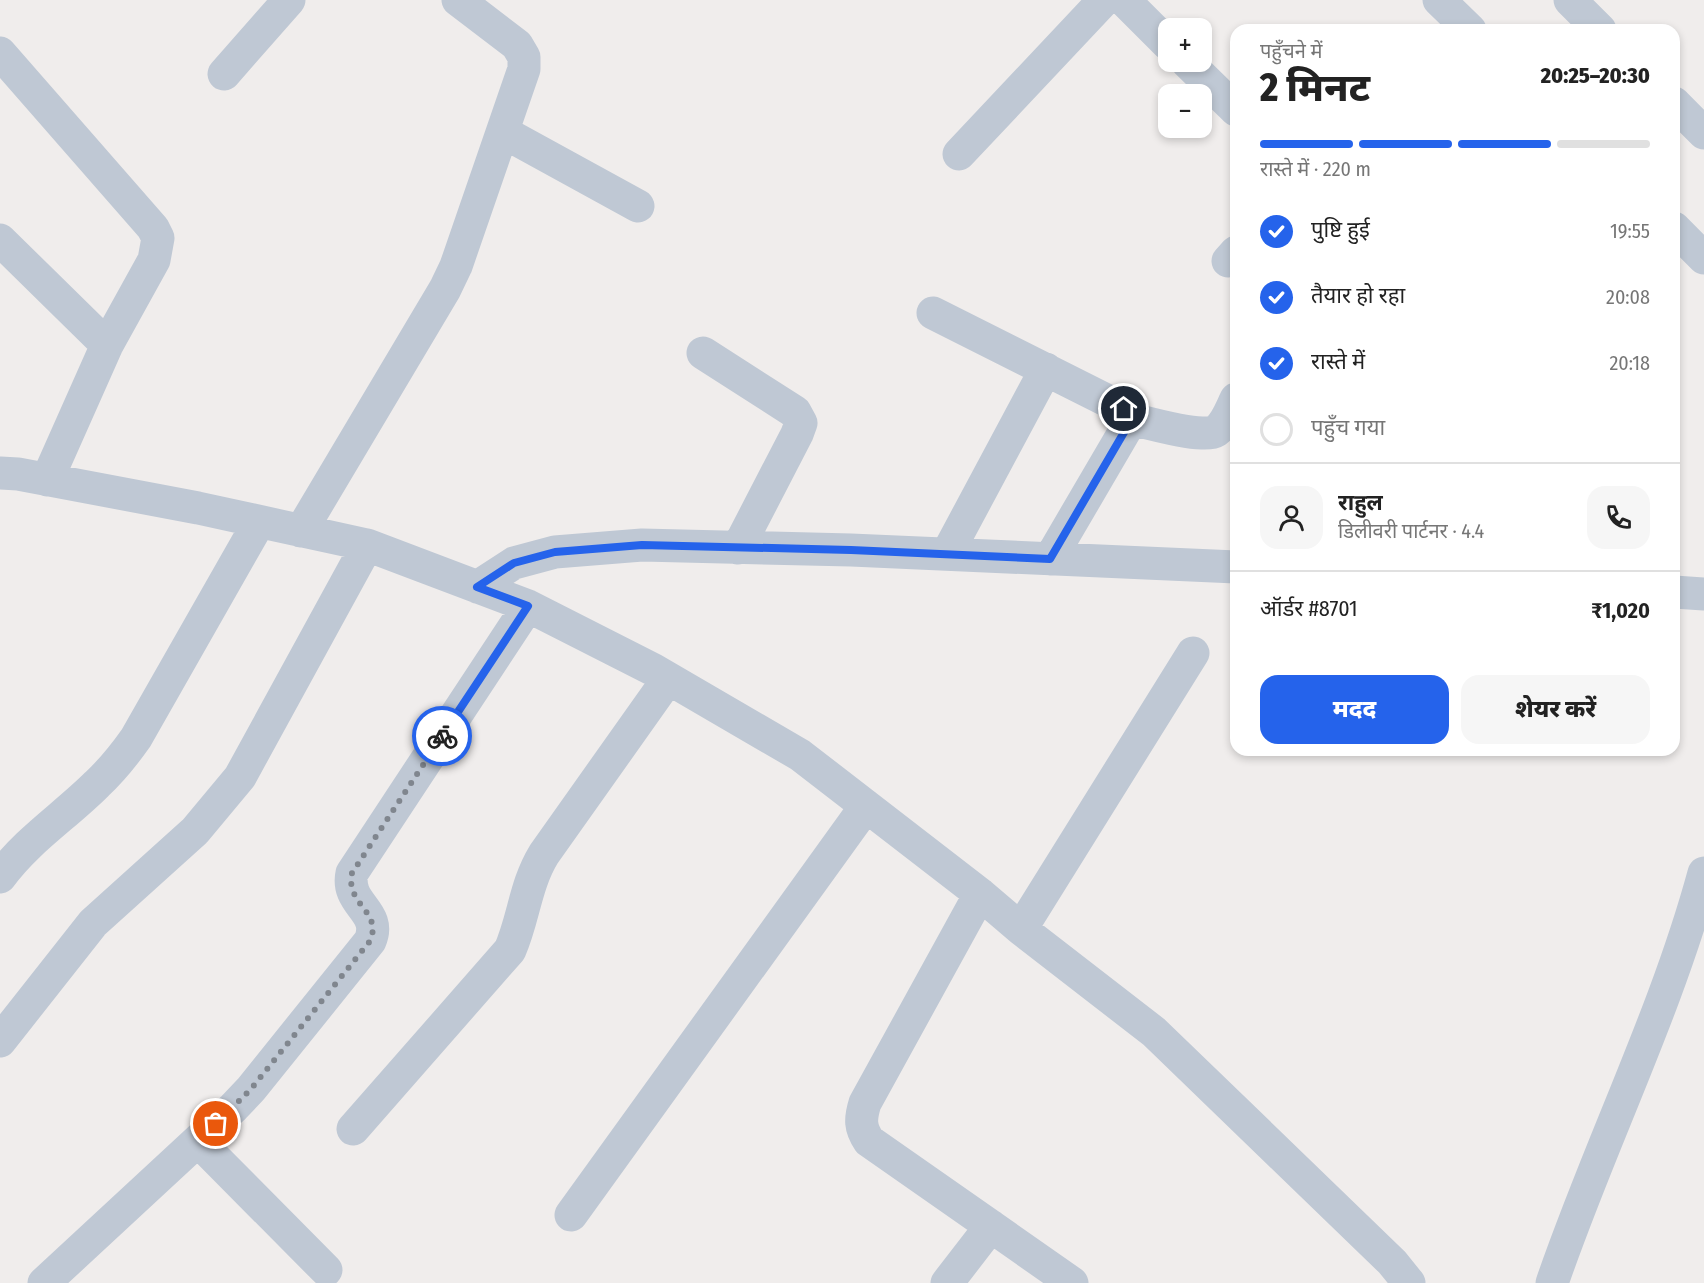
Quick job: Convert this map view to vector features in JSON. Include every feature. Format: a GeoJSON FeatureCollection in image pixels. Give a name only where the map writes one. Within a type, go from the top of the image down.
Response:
{"type":"FeatureCollection","features":[{"type":"Feature","properties":{"kind":"street"},"geometry":{"type":"LineString","coordinates":[[224,74],[289,0]]}},
{"type":"Feature","properties":{"kind":"street"},"geometry":{"type":"LineString","coordinates":[[959,154],[1104,0]]}},
{"type":"Feature","properties":{"kind":"street"},"geometry":{"type":"LineString","coordinates":[[1124,0],[1158,34]]}},
{"type":"Feature","properties":{"kind":"street"},"geometry":{"type":"LineString","coordinates":[[1439,0],[1464,24]]}},
{"type":"Feature","properties":{"kind":"street"},"geometry":{"type":"LineString","coordinates":[[1570,0],[1594,24]]}},
{"type":"Feature","properties":{"kind":"street"},"geometry":{"type":"LineString","coordinates":[[302,531],[445,289],[456,266],[524,69],[524,57],[517,45],[464,2]]}},
{"type":"Feature","properties":{"kind":"street"},"geometry":{"type":"LineString","coordinates":[[1197,72],[1230,104]]}},
{"type":"Feature","properties":{"kind":"street"},"geometry":{"type":"LineString","coordinates":[[7,74],[153,228],[158,238],[154,260],[107,345],[47,480]]}},
{"type":"Feature","properties":{"kind":"street"},"geometry":{"type":"LineString","coordinates":[[1680,109],[1704,133]]}},
{"type":"Feature","properties":{"kind":"street"},"geometry":{"type":"LineString","coordinates":[[503,132],[638,207]]}},
{"type":"Feature","properties":{"kind":"street"},"geometry":{"type":"LineString","coordinates":[[1680,234],[1704,258]]}},
{"type":"Feature","properties":{"kind":"street"},"geometry":{"type":"LineString","coordinates":[[0,240],[107,345]]}},
{"type":"Feature","properties":{"kind":"street"},"geometry":{"type":"LineString","coordinates":[[933,312],[1124,409],[1128,418],[1126,429],[1050,559]]}},
{"type":"Feature","properties":{"kind":"street"},"geometry":{"type":"LineString","coordinates":[[703,353],[795,412],[801,423],[738,548]]}},
{"type":"Feature","properties":{"kind":"street"},"geometry":{"type":"LineString","coordinates":[[947,554],[1046,369]]}},
{"type":"Feature","properties":{"kind":"street"},"geometry":{"type":"LineString","coordinates":[[1128,418],[1202,434],[1215,431],[1226,420],[1230,412]]}},
{"type":"Feature","properties":{"kind":"street"},"geometry":{"type":"LineString","coordinates":[[0,473],[47,480],[367,545],[528,606],[668,679],[800,755],[1154,1032],[1392,1262],[1409,1283]]}},
{"type":"Feature","properties":{"kind":"street"},"geometry":{"type":"LineString","coordinates":[[0,877],[22,850],[96,785],[121,759],[136,738],[260,522]]}},
{"type":"Feature","properties":{"kind":"street"},"geometry":{"type":"LineString","coordinates":[[0,1041],[93,923],[195,831],[240,777],[367,545]]}},
{"type":"Feature","properties":{"kind":"street"},"geometry":{"type":"LineString","coordinates":[[477,587],[514,563],[555,552],[642,545],[947,554],[1230,567]]}},
{"type":"Feature","properties":{"kind":"street"},"geometry":{"type":"LineString","coordinates":[[1680,592],[1704,594]]}},
{"type":"Feature","properties":{"kind":"street"},"geometry":{"type":"LineString","coordinates":[[44,1283],[251,1089],[370,941],[374,932],[372,920],[353,895],[350,884],[352,873],[528,606]]}},
{"type":"Feature","properties":{"kind":"street"},"geometry":{"type":"LineString","coordinates":[[1021,929],[1193,653]]}},
{"type":"Feature","properties":{"kind":"street"},"geometry":{"type":"LineString","coordinates":[[353,1129],[510,950],[517,933],[533,871],[668,679]]}},
{"type":"Feature","properties":{"kind":"street"},"geometry":{"type":"LineString","coordinates":[[571,1215],[866,806]]}},
{"type":"Feature","properties":{"kind":"street"},"geometry":{"type":"LineString","coordinates":[[1552,1283],[1571,1228],[1656,1015],[1704,873]]}},
{"type":"Feature","properties":{"kind":"street"},"geometry":{"type":"LineString","coordinates":[[980,894],[865,1103],[861,1115],[861,1129],[869,1142],[1072,1283]]}},
{"type":"Feature","properties":{"kind":"street"},"geometry":{"type":"LineString","coordinates":[[198,1141],[326,1270]]}},
{"type":"Feature","properties":{"kind":"street"},"geometry":{"type":"LineString","coordinates":[[947,1283],[991,1226]]}},
{"type":"Feature","properties":{"kind":"way so far"},"geometry":{"type":"LineString","coordinates":[[216,1124],[251,1089],[370,941],[374,932],[372,920],[353,895],[350,884],[352,873],[442,736]]}},
{"type":"Feature","properties":{"kind":"route"},"geometry":{"type":"LineString","coordinates":[[442,736],[528,606],[477,587],[514,563],[555,552],[642,545],[851,550],[1050,559],[1126,429],[1128,418],[1124,409]]}}]}
